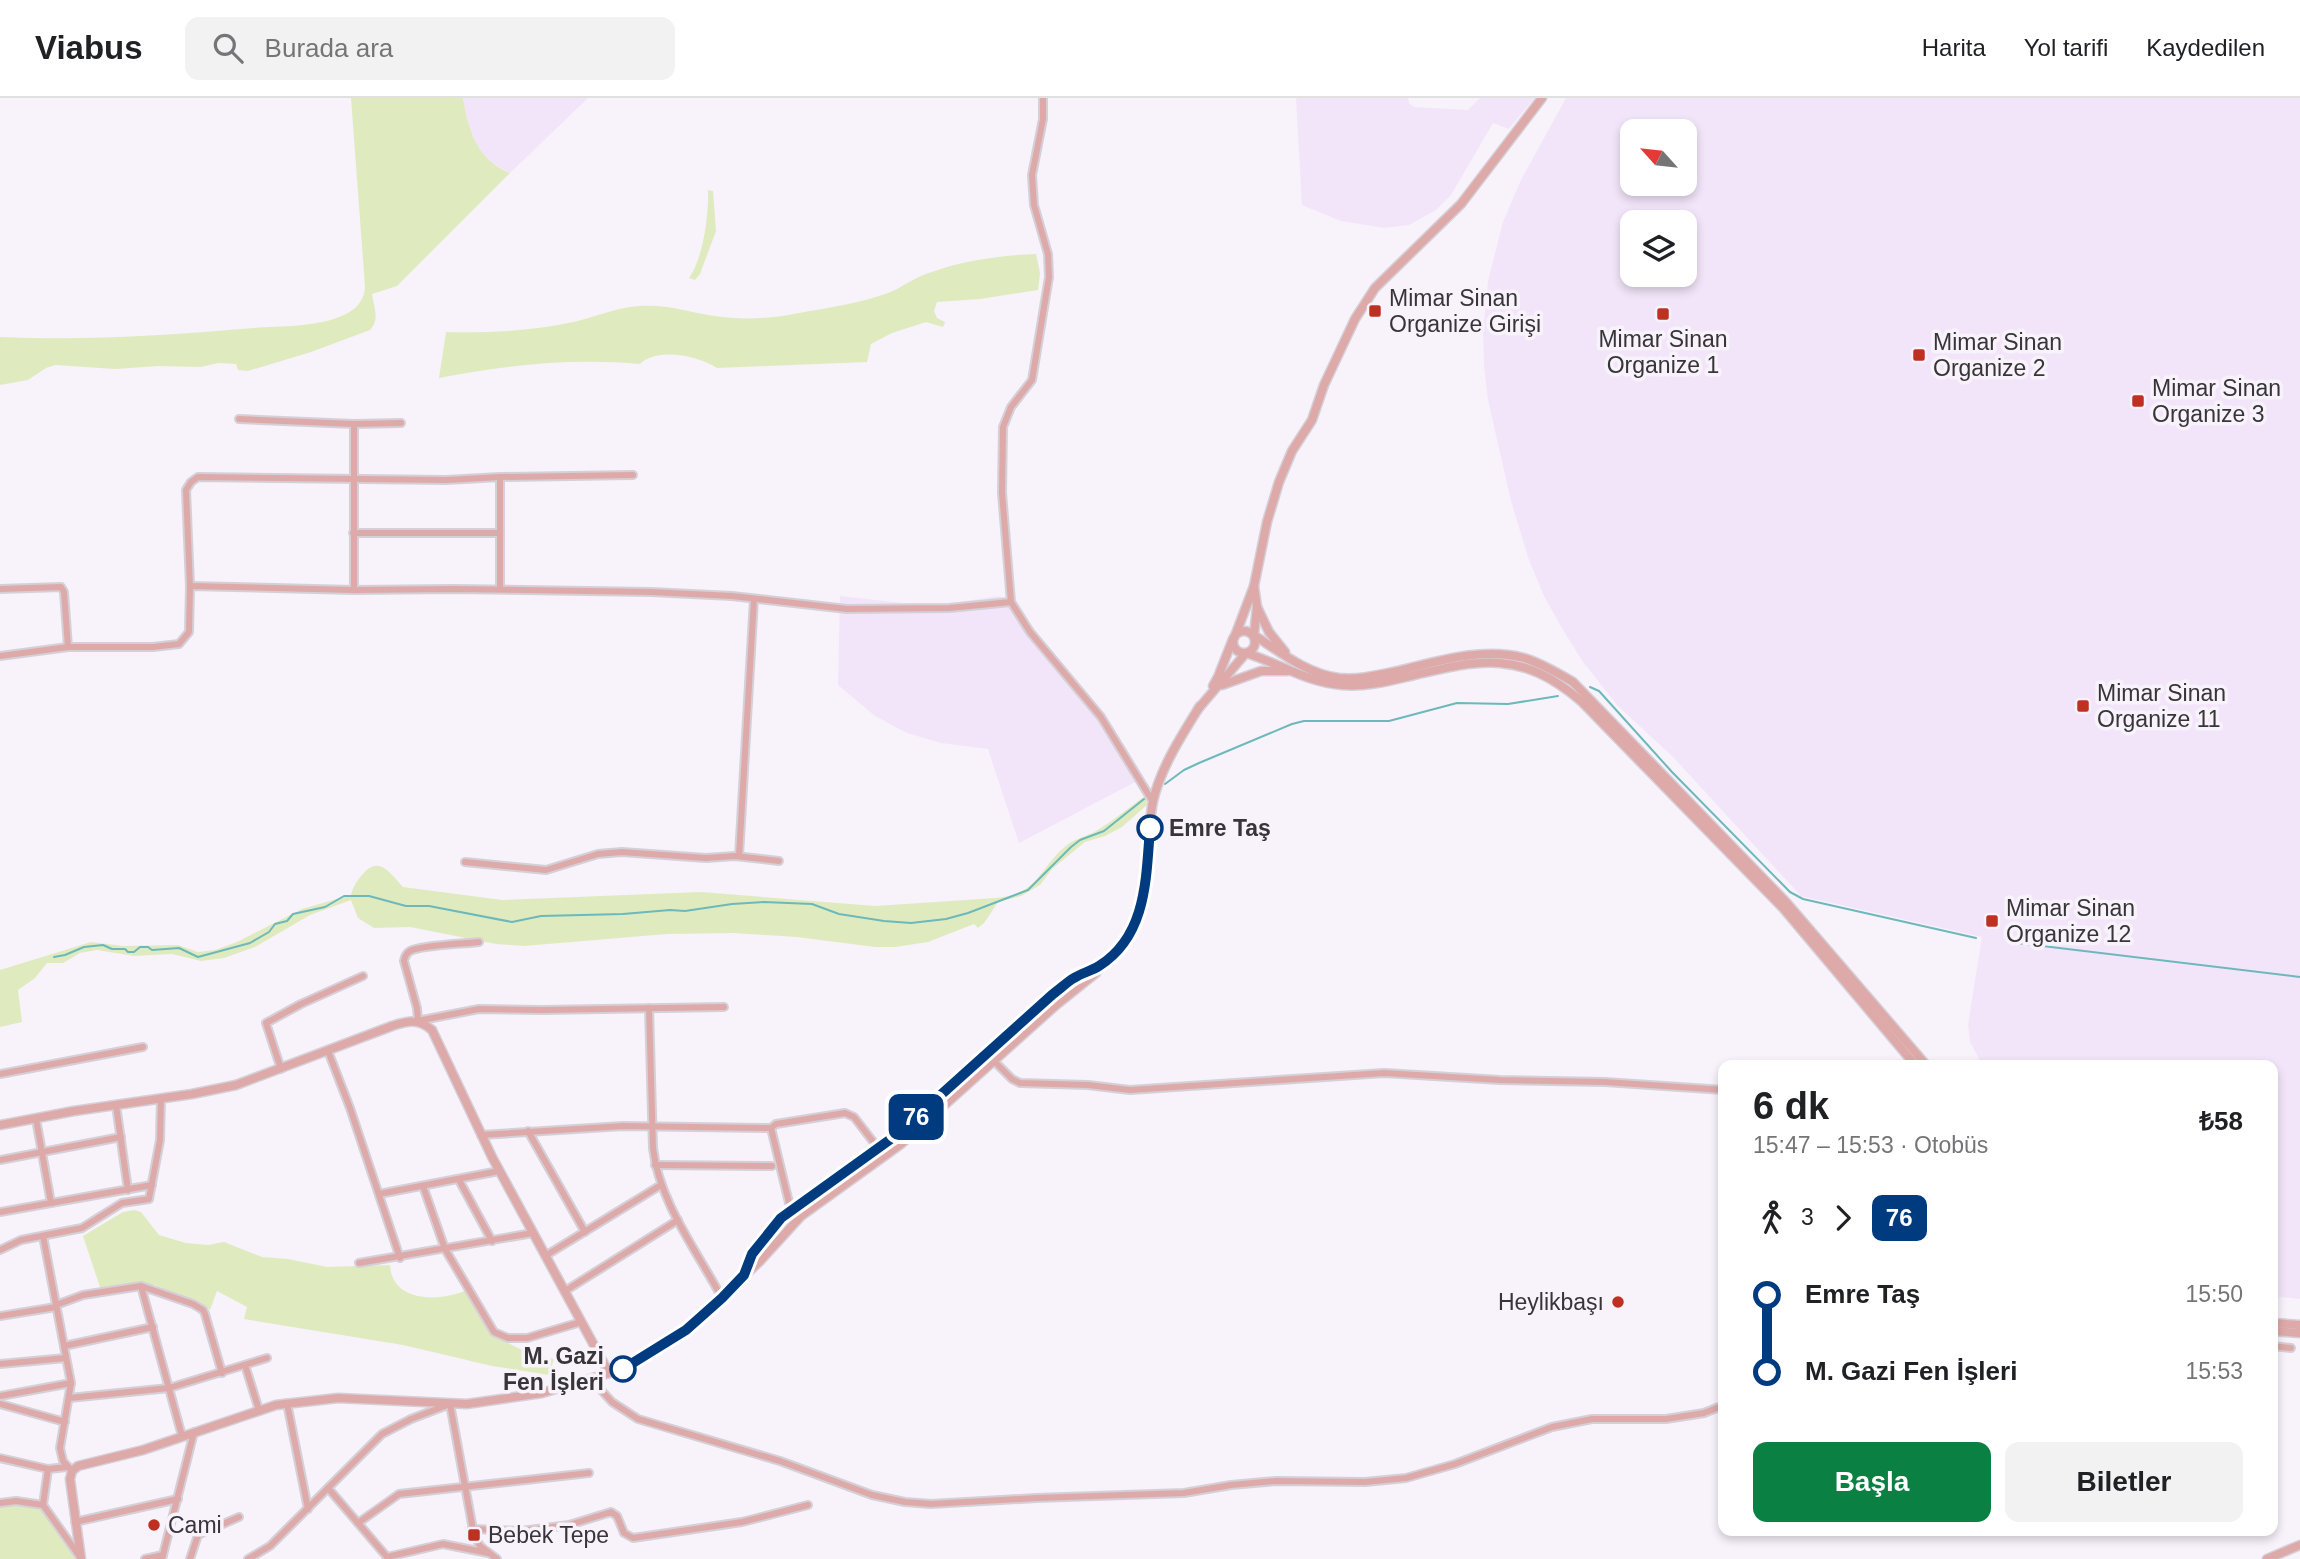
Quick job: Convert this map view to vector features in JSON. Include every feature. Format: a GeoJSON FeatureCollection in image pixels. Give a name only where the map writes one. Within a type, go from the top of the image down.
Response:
{"type":"FeatureCollection","features":[{"type":"Feature","properties":{"kind":"street"},"geometry":{"type":"LineString","coordinates":[[1043,98],[1043,119],[1032,175],[1034,205],[1048,254],[1049,277],[1032,380],[1011,407],[1003,427],[1002,493],[1010,602],[1030,632],[1101,717],[1153,802]]}},
{"type":"Feature","properties":{"kind":"street"},"geometry":{"type":"LineString","coordinates":[[744,1275],[752,1254],[781,1218],[905,1128],[1053,994],[1073,978],[1099,966],[1127,939],[1134,928],[1146,883],[1153,802],[1161,777],[1198,709],[1219,677],[1254,586],[1267,522],[1279,482],[1292,451],[1312,420],[1324,385],[1355,319],[1375,288],[1461,204],[1542,98]]}},
{"type":"Feature","properties":{"kind":"street"},"geometry":{"type":"LineString","coordinates":[[239,418],[354,424],[401,423]]}},
{"type":"Feature","properties":{"kind":"street"},"geometry":{"type":"LineString","coordinates":[[354,424],[354,590]]}},
{"type":"Feature","properties":{"kind":"street"},"geometry":{"type":"LineString","coordinates":[[0,656],[68,647],[179,644],[189,632],[186,495],[188,486],[198,477],[446,481],[500,477],[634,475]]}},
{"type":"Feature","properties":{"kind":"street"},"geometry":{"type":"LineString","coordinates":[[500,477],[500,589]]}},
{"type":"Feature","properties":{"kind":"street"},"geometry":{"type":"LineString","coordinates":[[353,533],[500,533]]}},
{"type":"Feature","properties":{"kind":"street"},"geometry":{"type":"LineString","coordinates":[[190,586],[651,592],[847,609],[949,608],[1010,602]]}},
{"type":"Feature","properties":{"kind":"street"},"geometry":{"type":"LineString","coordinates":[[1198,709],[1255,646],[1257,607],[1254,586]]}},
{"type":"Feature","properties":{"kind":"street"},"geometry":{"type":"LineString","coordinates":[[0,589],[61,587],[64,592],[68,647]]}},
{"type":"Feature","properties":{"kind":"street"},"geometry":{"type":"LineString","coordinates":[[738,856],[754,599]]}},
{"type":"Feature","properties":{"kind":"street"},"geometry":{"type":"LineString","coordinates":[[1257,607],[1269,632],[1291,660]]}},
{"type":"Feature","properties":{"kind":"street"},"geometry":{"type":"LineString","coordinates":[[1234,637],[1244,630],[1291,660],[1315,672],[1339,678],[1366,678],[1464,655],[1495,654],[1525,658],[1573,682],[1786,902],[1922,1060]]}},
{"type":"Feature","properties":{"kind":"street"},"geometry":{"type":"LineString","coordinates":[[1234,637],[1236,650],[1320,681],[1342,685],[1363,685],[1468,663],[1493,662],[1516,665],[1542,674],[1564,687],[1581,701],[1783,908],[1911,1060]]}},
{"type":"Feature","properties":{"kind":"street"},"geometry":{"type":"LineString","coordinates":[[1216,688],[1261,671],[1295,672]]}},
{"type":"Feature","properties":{"kind":"street"},"geometry":{"type":"LineString","coordinates":[[465,862],[546,870],[598,854],[614,852],[706,858],[738,856],[779,861]]}},
{"type":"Feature","properties":{"kind":"street"},"geometry":{"type":"LineString","coordinates":[[417,1021],[417,1008],[404,961],[406,954],[426,948],[479,942]]}},
{"type":"Feature","properties":{"kind":"street"},"geometry":{"type":"LineString","coordinates":[[0,1458],[47,1469],[69,1469],[143,1450],[259,1410],[287,1404],[338,1398],[467,1404],[542,1393],[623,1369],[686,1330],[759,1262],[802,1216],[901,1144],[1055,1006],[1096,973],[1099,966]]}},
{"type":"Feature","properties":{"kind":"street"},"geometry":{"type":"LineString","coordinates":[[281,1069],[266,1023],[363,976]]}},
{"type":"Feature","properties":{"kind":"street"},"geometry":{"type":"LineString","coordinates":[[649,1007],[655,1165],[661,1185],[678,1220],[722,1298]]}},
{"type":"Feature","properties":{"kind":"street"},"geometry":{"type":"LineString","coordinates":[[0,1125],[236,1085],[408,1021],[479,1009],[724,1007]]}},
{"type":"Feature","properties":{"kind":"street"},"geometry":{"type":"LineString","coordinates":[[417,1021],[432,1030],[499,1171],[609,1373]]}},
{"type":"Feature","properties":{"kind":"street"},"geometry":{"type":"LineString","coordinates":[[0,1074],[143,1047]]}},
{"type":"Feature","properties":{"kind":"street"},"geometry":{"type":"LineString","coordinates":[[328,1051],[400,1258]]}},
{"type":"Feature","properties":{"kind":"street"},"geometry":{"type":"LineString","coordinates":[[995,1061],[1012,1079],[1020,1083],[1088,1085],[1130,1090],[1384,1073],[1718,1090]]}},
{"type":"Feature","properties":{"kind":"street"},"geometry":{"type":"LineString","coordinates":[[0,1250],[22,1240],[82,1228],[122,1203],[149,1199],[160,1140],[161,1098]]}},
{"type":"Feature","properties":{"kind":"street"},"geometry":{"type":"LineString","coordinates":[[116,1105],[128,1190]]}},
{"type":"Feature","properties":{"kind":"street"},"geometry":{"type":"LineString","coordinates":[[481,1135],[652,1126],[771,1128],[776,1124],[847,1113],[855,1117],[878,1149]]}},
{"type":"Feature","properties":{"kind":"street"},"geometry":{"type":"LineString","coordinates":[[36,1119],[51,1203]]}},
{"type":"Feature","properties":{"kind":"street"},"geometry":{"type":"LineString","coordinates":[[771,1128],[790,1211]]}},
{"type":"Feature","properties":{"kind":"street"},"geometry":{"type":"LineString","coordinates":[[528,1131],[585,1231]]}},
{"type":"Feature","properties":{"kind":"street"},"geometry":{"type":"LineString","coordinates":[[0,1160],[121,1137]]}},
{"type":"Feature","properties":{"kind":"street"},"geometry":{"type":"LineString","coordinates":[[655,1165],[772,1167]]}},
{"type":"Feature","properties":{"kind":"street"},"geometry":{"type":"LineString","coordinates":[[379,1194],[499,1171]]}},
{"type":"Feature","properties":{"kind":"street"},"geometry":{"type":"LineString","coordinates":[[459,1180],[492,1241]]}},
{"type":"Feature","properties":{"kind":"street"},"geometry":{"type":"LineString","coordinates":[[0,1212],[152,1185]]}},
{"type":"Feature","properties":{"kind":"street"},"geometry":{"type":"LineString","coordinates":[[545,1256],[661,1185]]}},
{"type":"Feature","properties":{"kind":"street"},"geometry":{"type":"LineString","coordinates":[[424,1186],[445,1249],[494,1332],[508,1338],[527,1338],[581,1322]]}},
{"type":"Feature","properties":{"kind":"street"},"geometry":{"type":"LineString","coordinates":[[565,1292],[678,1220]]}},
{"type":"Feature","properties":{"kind":"street"},"geometry":{"type":"LineString","coordinates":[[359,1263],[533,1233]]}},
{"type":"Feature","properties":{"kind":"street"},"geometry":{"type":"LineString","coordinates":[[43,1236],[71,1383],[60,1448],[63,1461],[69,1469],[81,1559]]}},
{"type":"Feature","properties":{"kind":"street"},"geometry":{"type":"LineString","coordinates":[[142,1286],[182,1436]]}},
{"type":"Feature","properties":{"kind":"street"},"geometry":{"type":"LineString","coordinates":[[0,1316],[56,1306],[83,1295],[142,1286],[155,1289],[203,1310],[222,1373]]}},
{"type":"Feature","properties":{"kind":"street"},"geometry":{"type":"LineString","coordinates":[[2278,1323],[2300,1325]]}},
{"type":"Feature","properties":{"kind":"street"},"geometry":{"type":"LineString","coordinates":[[64,1346],[153,1328]]}},
{"type":"Feature","properties":{"kind":"street"},"geometry":{"type":"LineString","coordinates":[[2278,1331],[2300,1333]]}},
{"type":"Feature","properties":{"kind":"street"},"geometry":{"type":"LineString","coordinates":[[2278,1347],[2291,1348]]}},
{"type":"Feature","properties":{"kind":"street"},"geometry":{"type":"LineString","coordinates":[[0,1364],[66,1358]]}},
{"type":"Feature","properties":{"kind":"street"},"geometry":{"type":"LineString","coordinates":[[69,1398],[169,1388],[267,1358]]}},
{"type":"Feature","properties":{"kind":"street"},"geometry":{"type":"LineString","coordinates":[[245,1365],[259,1410]]}},
{"type":"Feature","properties":{"kind":"street"},"geometry":{"type":"LineString","coordinates":[[591,1379],[612,1402],[638,1419],[780,1461],[872,1495],[931,1504],[1036,1497],[1184,1493],[1276,1481],[1365,1482],[1406,1478],[1455,1464],[1552,1427],[1592,1419],[1666,1419],[1704,1413],[1718,1407]]}},
{"type":"Feature","properties":{"kind":"street"},"geometry":{"type":"LineString","coordinates":[[0,1396],[71,1383]]}},
{"type":"Feature","properties":{"kind":"street"},"geometry":{"type":"LineString","coordinates":[[0,1404],[65,1422]]}},
{"type":"Feature","properties":{"kind":"street"},"geometry":{"type":"LineString","coordinates":[[287,1404],[308,1509]]}},
{"type":"Feature","properties":{"kind":"street"},"geometry":{"type":"LineString","coordinates":[[248,1559],[270,1546],[382,1434],[450,1404]]}},
{"type":"Feature","properties":{"kind":"street"},"geometry":{"type":"LineString","coordinates":[[450,1404],[472,1528],[480,1546],[497,1559]]}},
{"type":"Feature","properties":{"kind":"street"},"geometry":{"type":"LineString","coordinates":[[145,1559],[162,1557],[194,1432]]}},
{"type":"Feature","properties":{"kind":"street"},"geometry":{"type":"LineString","coordinates":[[47,1469],[43,1505],[81,1559]]}},
{"type":"Feature","properties":{"kind":"street"},"geometry":{"type":"LineString","coordinates":[[358,1523],[400,1494],[589,1473]]}},
{"type":"Feature","properties":{"kind":"street"},"geometry":{"type":"LineString","coordinates":[[328,1488],[387,1557],[443,1544],[488,1553]]}},
{"type":"Feature","properties":{"kind":"street"},"geometry":{"type":"LineString","coordinates":[[75,1522],[178,1499]]}},
{"type":"Feature","properties":{"kind":"street"},"geometry":{"type":"LineString","coordinates":[[0,1503],[16,1501],[43,1505]]}},
{"type":"Feature","properties":{"kind":"street"},"geometry":{"type":"LineString","coordinates":[[472,1528],[521,1531],[569,1525],[611,1512],[617,1516],[624,1533],[633,1538],[742,1522],[808,1505]]}},
{"type":"Feature","properties":{"kind":"street"},"geometry":{"type":"LineString","coordinates":[[190,1559],[198,1535],[239,1517]]}},
{"type":"Feature","properties":{"kind":"street"},"geometry":{"type":"LineString","coordinates":[[2267,1559],[2300,1545]]}},
{"type":"Feature","properties":{"kind":"shaded area"},"geometry":{"type":"Polygon","coordinates":[[[463,98],[588,98],[510,173],[492,163],[477,147],[467,123],[463,98]]]}},
{"type":"Feature","properties":{"kind":"shaded area"},"geometry":{"type":"Polygon","coordinates":[[[1296,98],[1408,98],[1414,107],[1468,110],[1480,98],[1534,98],[1509,129],[1493,123],[1451,195],[1436,210],[1409,225],[1384,228],[1341,221],[1302,205],[1296,98]]]}},
{"type":"Feature","properties":{"kind":"shaded area"},"geometry":{"type":"Polygon","coordinates":[[[1566,98],[2300,98],[2300,1299],[2278,1297],[2278,1060],[1980,1060],[1970,1042],[1968,1025],[1982,937],[1801,896],[1673,757],[1618,706],[1583,662],[1563,630],[1544,596],[1529,560],[1511,501],[1488,400],[1483,332],[1488,281],[1503,222],[1521,180],[1566,98]]]}},
{"type":"Feature","properties":{"kind":"shaded area"},"geometry":{"type":"Polygon","coordinates":[[[840,596],[903,603],[953,603],[998,596],[1011,600],[1076,686],[1139,780],[1019,843],[988,749],[941,743],[907,733],[875,716],[838,685],[840,596]]]}},
{"type":"Feature","properties":{"kind":"green space"},"geometry":{"type":"Polygon","coordinates":[[[351,98],[463,98],[476,143],[489,160],[510,173],[397,286],[372,294],[376,317],[370,330],[248,371],[238,370],[236,364],[218,363],[201,367],[115,369],[55,365],[28,380],[0,385],[0,337],[127,337],[297,326],[319,323],[353,310],[360,302],[365,287],[351,98]]]}},
{"type":"Feature","properties":{"kind":"green space"},"geometry":{"type":"Polygon","coordinates":[[[708,190],[713,191],[716,231],[700,274],[695,280],[689,278],[698,260],[704,236],[708,190]]]}},
{"type":"Feature","properties":{"kind":"green space"},"geometry":{"type":"Polygon","coordinates":[[[1036,254],[1040,273],[1038,290],[937,302],[934,311],[937,318],[945,322],[943,327],[926,322],[892,333],[871,344],[867,362],[717,368],[689,357],[667,355],[648,359],[640,364],[539,364],[439,378],[446,332],[541,328],[640,306],[668,307],[725,317],[778,317],[877,297],[921,276],[966,262],[1036,254]]]}},
{"type":"Feature","properties":{"kind":"green space"},"geometry":{"type":"Polygon","coordinates":[[[1145,796],[1147,805],[1122,827],[1085,842],[1052,869],[1040,885],[1021,896],[998,902],[978,928],[974,924],[928,942],[875,947],[797,937],[733,933],[667,934],[524,946],[496,944],[410,927],[374,928],[358,918],[351,900],[310,915],[255,947],[224,958],[201,961],[172,954],[134,956],[97,950],[80,953],[63,963],[47,963],[35,978],[18,990],[22,1022],[0,1027],[0,970],[91,942],[123,946],[178,945],[198,952],[215,950],[237,942],[302,909],[351,895],[360,878],[374,866],[384,868],[403,887],[502,900],[701,892],[875,906],[996,898],[1022,891],[1067,845],[1102,827],[1145,796]]]}},
{"type":"Feature","properties":{"kind":"green space"},"geometry":{"type":"Polygon","coordinates":[[[123,1212],[141,1212],[159,1235],[186,1243],[208,1245],[224,1242],[262,1257],[327,1267],[390,1265],[393,1278],[400,1287],[420,1296],[446,1296],[469,1289],[496,1337],[526,1352],[554,1359],[549,1375],[492,1366],[403,1345],[244,1319],[247,1307],[217,1291],[210,1310],[155,1285],[101,1290],[83,1236],[123,1212]]]}},
{"type":"Feature","properties":{"kind":"green space"},"geometry":{"type":"Polygon","coordinates":[[[18,1504],[43,1509],[77,1559],[0,1559],[0,1508],[18,1504]]]}},
{"type":"Feature","properties":{"kind":"waterway"},"geometry":{"type":"LineString","coordinates":[[1590,687],[1599,691],[1672,772],[1790,892],[1803,899],[1976,938]]}},
{"type":"Feature","properties":{"kind":"waterway"},"geometry":{"type":"LineString","coordinates":[[1165,784],[1199,763],[1304,721],[1389,721],[1457,703],[1508,704],[1558,696]]}},
{"type":"Feature","properties":{"kind":"waterway"},"geometry":{"type":"LineString","coordinates":[[54,957],[84,947],[103,945],[128,952],[134,952],[140,947],[152,950],[179,948],[198,957],[250,943],[269,932],[275,924],[287,921],[293,914],[325,907],[344,896],[369,896],[406,906],[429,906],[512,922],[541,916],[685,911],[764,902],[812,904],[839,914],[884,921],[911,923],[946,919],[1028,890],[1071,847],[1080,840],[1104,831],[1144,799]]}},
{"type":"Feature","properties":{"kind":"waterway"},"geometry":{"type":"LineString","coordinates":[[2017,943],[2300,977]]}},
{"type":"Feature","properties":{"kind":"bus line","name":"76"},"geometry":{"type":"LineString","coordinates":[[623,1369],[686,1330],[722,1298],[744,1275],[752,1254],[781,1218],[895,1136],[1053,994],[1073,978],[1099,966],[1118,950],[1134,928],[1140,909],[1146,883],[1150,828]]}},
{"type":"Feature","properties":{"kind":"place","name":"Mimar Sinan Organize Girişi"},"geometry":{"type":"Point","coordinates":[1375,311]}},
{"type":"Feature","properties":{"kind":"place","name":"Mimar Sinan Organize 1"},"geometry":{"type":"Point","coordinates":[1663,314]}},
{"type":"Feature","properties":{"kind":"place","name":"Mimar Sinan Organize 2"},"geometry":{"type":"Point","coordinates":[1919,355]}},
{"type":"Feature","properties":{"kind":"place","name":"Mimar Sinan Organize 3"},"geometry":{"type":"Point","coordinates":[2138,401]}},
{"type":"Feature","properties":{"kind":"place","name":"Mimar Sinan Organize 11"},"geometry":{"type":"Point","coordinates":[2083,706]}},
{"type":"Feature","properties":{"kind":"place","name":"Emre Taş"},"geometry":{"type":"Point","coordinates":[1150,828]}},
{"type":"Feature","properties":{"kind":"place","name":"Mimar Sinan Organize 12"},"geometry":{"type":"Point","coordinates":[1992,921]}},
{"type":"Feature","properties":{"kind":"place","name":"Heylikbaşı"},"geometry":{"type":"Point","coordinates":[1618,1302]}},
{"type":"Feature","properties":{"kind":"place","name":"M. Gazi Fen İşleri"},"geometry":{"type":"Point","coordinates":[623,1369]}},
{"type":"Feature","properties":{"kind":"place","name":"Cami"},"geometry":{"type":"Point","coordinates":[154,1525]}},
{"type":"Feature","properties":{"kind":"place","name":"Bebek Tepe"},"geometry":{"type":"Point","coordinates":[474,1535]}}]}
